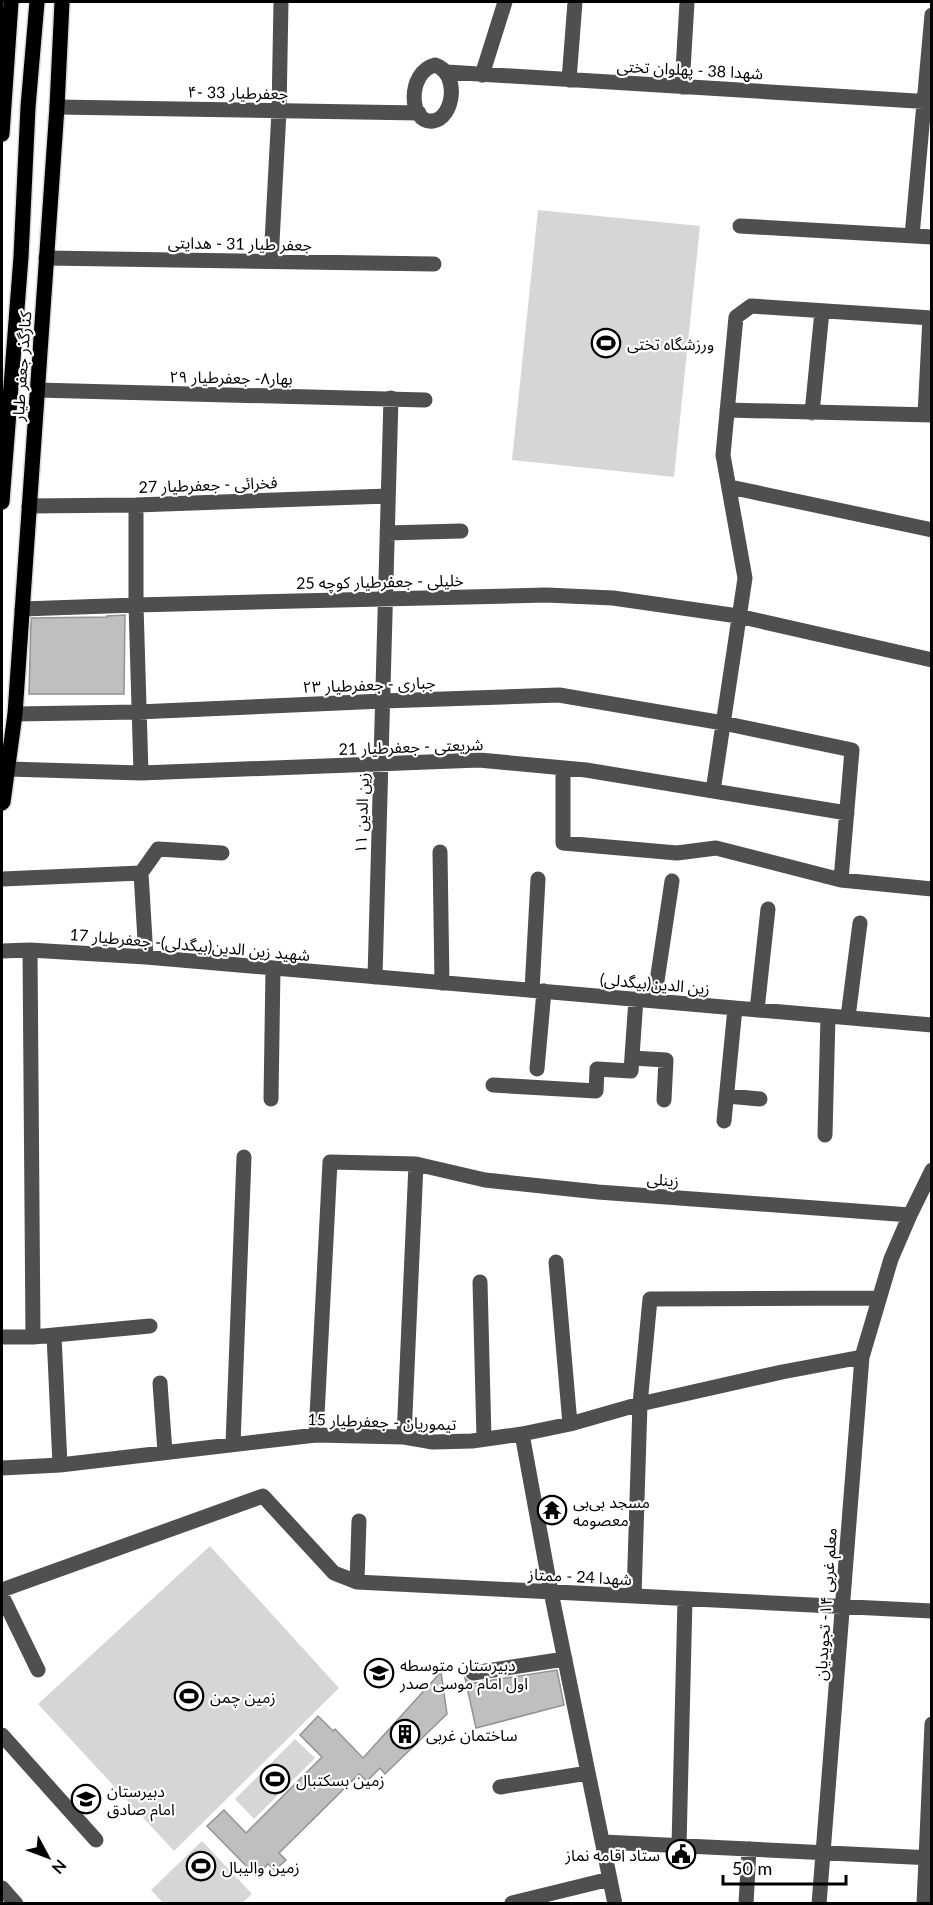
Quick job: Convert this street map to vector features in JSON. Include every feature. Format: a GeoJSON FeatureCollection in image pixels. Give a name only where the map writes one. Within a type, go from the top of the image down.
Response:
{"type":"FeatureCollection","features":[{"type":"Feature","properties":{"kind":"main road"},"geometry":{"type":"LineString","coordinates":[[2,134],[11,2]]}},
{"type":"Feature","properties":{"kind":"main road"},"geometry":{"type":"LineString","coordinates":[[2,502],[20,279],[28,107],[37,2]]}},
{"type":"Feature","properties":{"kind":"main road","name":"کنارگذر جعفر طیار"},"geometry":{"type":"LineString","coordinates":[[2,803],[15,714],[57,107],[62,2]]}},
{"type":"Feature","properties":{"kind":"street"},"geometry":{"type":"LineString","coordinates":[[271,261],[279,111],[281,2]]}},
{"type":"Feature","properties":{"kind":"street"},"geometry":{"type":"LineString","coordinates":[[482,75],[505,2]]}},
{"type":"Feature","properties":{"kind":"street"},"geometry":{"type":"LineString","coordinates":[[569,80],[575,2]]}},
{"type":"Feature","properties":{"kind":"street"},"geometry":{"type":"LineString","coordinates":[[682,87],[687,2]]}},
{"type":"Feature","properties":{"kind":"street"},"geometry":{"type":"LineString","coordinates":[[912,236],[928,102],[932,15]]}},
{"type":"Feature","properties":{"kind":"street"},"geometry":{"type":"LineString","coordinates":[[435,65],[442,67],[447,72],[451,89],[444,114],[434,121],[428,120],[419,113],[413,96],[414,88],[422,72],[427,67],[435,65]]}},
{"type":"Feature","properties":{"kind":"street","name":"شهدا 38 - پهلوان تختی"},"geometry":{"type":"LineString","coordinates":[[447,72],[928,102]]}},
{"type":"Feature","properties":{"kind":"street","name":"۴- جعفرطیار 33"},"geometry":{"type":"LineString","coordinates":[[57,107],[419,113]]}},
{"type":"Feature","properties":{"kind":"street"},"geometry":{"type":"LineString","coordinates":[[740,226],[932,237]]}},
{"type":"Feature","properties":{"kind":"street","name":"جعفر طیار 31 - هدایتی"},"geometry":{"type":"LineString","coordinates":[[46,258],[434,264]]}},
{"type":"Feature","properties":{"kind":"street"},"geometry":{"type":"LineString","coordinates":[[713,791],[745,578],[723,455],[727,410],[736,317],[751,306],[931,318],[928,415],[727,410]]}},
{"type":"Feature","properties":{"kind":"street"},"geometry":{"type":"LineString","coordinates":[[812,412],[822,310]]}},
{"type":"Feature","properties":{"kind":"street","name":"بهار۸- جعفرطیار ۲۹"},"geometry":{"type":"LineString","coordinates":[[37,390],[424,400]]}},
{"type":"Feature","properties":{"kind":"street","name":"زین الدین ۱۱"},"geometry":{"type":"LineString","coordinates":[[375,977],[391,398]]}},
{"type":"Feature","properties":{"kind":"street"},"geometry":{"type":"LineString","coordinates":[[730,487],[932,530]]}},
{"type":"Feature","properties":{"kind":"street","name":"فخرائی - جعفرطیار 27"},"geometry":{"type":"LineString","coordinates":[[29,506],[136,505],[388,496]]}},
{"type":"Feature","properties":{"kind":"street"},"geometry":{"type":"LineString","coordinates":[[136,505],[136,605],[141,773]]}},
{"type":"Feature","properties":{"kind":"street"},"geometry":{"type":"LineString","coordinates":[[387,532],[461,531]]}},
{"type":"Feature","properties":{"kind":"street","name":"خلیلی - جعفرطیار کوچه 25"},"geometry":{"type":"LineString","coordinates":[[22,609],[546,595],[613,598],[738,616],[932,660]]}},
{"type":"Feature","properties":{"kind":"street","name":"جباری - جعفرطیار ۲۳"},"geometry":{"type":"LineString","coordinates":[[15,714],[138,712],[559,695],[723,723],[852,750],[848,813]]}},
{"type":"Feature","properties":{"kind":"street","name":"شریعتی - جعفرطیار 21"},"geometry":{"type":"LineString","coordinates":[[8,769],[141,773],[479,760],[563,768],[848,813]]}},
{"type":"Feature","properties":{"kind":"street"},"geometry":{"type":"LineString","coordinates":[[563,768],[563,843],[677,853],[716,848],[842,880],[932,889]]}},
{"type":"Feature","properties":{"kind":"street"},"geometry":{"type":"LineString","coordinates":[[842,880],[848,813]]}},
{"type":"Feature","properties":{"kind":"street"},"geometry":{"type":"LineString","coordinates":[[146,957],[141,873],[158,849],[222,853]]}},
{"type":"Feature","properties":{"kind":"street"},"geometry":{"type":"LineString","coordinates":[[440,852],[442,983]]}},
{"type":"Feature","properties":{"kind":"street"},"geometry":{"type":"LineString","coordinates":[[2,879],[141,873]]}},
{"type":"Feature","properties":{"kind":"street"},"geometry":{"type":"LineString","coordinates":[[537,1069],[538,879]]}},
{"type":"Feature","properties":{"kind":"street"},"geometry":{"type":"LineString","coordinates":[[654,1001],[672,881]]}},
{"type":"Feature","properties":{"kind":"street"},"geometry":{"type":"LineString","coordinates":[[757,1010],[768,909]]}},
{"type":"Feature","properties":{"kind":"street"},"geometry":{"type":"LineString","coordinates":[[848,1017],[860,922]]}},
{"type":"Feature","properties":{"kind":"street"},"geometry":{"type":"LineString","coordinates":[[30,950],[33,1337]]}},
{"type":"Feature","properties":{"kind":"street","name":"شهید زین الدین(بیگدلی)- جعفرطیار 17"},"geometry":{"type":"LineString","coordinates":[[2,951],[30,950],[146,957],[375,977]]}},
{"type":"Feature","properties":{"kind":"street"},"geometry":{"type":"LineString","coordinates":[[271,1099],[273,968]]}},
{"type":"Feature","properties":{"kind":"street","name":"زین الدین(بیگدلی)"},"geometry":{"type":"LineString","coordinates":[[375,977],[932,1024]]}},
{"type":"Feature","properties":{"kind":"street"},"geometry":{"type":"LineString","coordinates":[[494,1085],[596,1091],[597,1069],[631,1071],[636,999]]}},
{"type":"Feature","properties":{"kind":"street"},"geometry":{"type":"LineString","coordinates":[[724,1121],[735,1008]]}},
{"type":"Feature","properties":{"kind":"street"},"geometry":{"type":"LineString","coordinates":[[825,1135],[828,1016]]}},
{"type":"Feature","properties":{"kind":"street"},"geometry":{"type":"LineString","coordinates":[[632,1058],[666,1060],[664,1100]]}},
{"type":"Feature","properties":{"kind":"street"},"geometry":{"type":"LineString","coordinates":[[727,1096],[760,1099]]}},
{"type":"Feature","properties":{"kind":"street"},"geometry":{"type":"LineString","coordinates":[[233,1444],[244,1157]]}},
{"type":"Feature","properties":{"kind":"street","name":"زینلی"},"geometry":{"type":"LineString","coordinates":[[316,1435],[330,1162],[416,1164],[485,1180],[598,1192],[910,1215]]}},
{"type":"Feature","properties":{"kind":"street"},"geometry":{"type":"LineString","coordinates":[[404,1437],[416,1164]]}},
{"type":"Feature","properties":{"kind":"street","name":"معلم غربی ۱۴- تجویدیان"},"geometry":{"type":"LineString","coordinates":[[819,1904],[862,1357],[891,1259],[910,1215],[928,1189],[932,1170]]}},
{"type":"Feature","properties":{"kind":"street"},"geometry":{"type":"LineString","coordinates":[[556,1263],[570,1424]]}},
{"type":"Feature","properties":{"kind":"street"},"geometry":{"type":"LineString","coordinates":[[480,1281],[484,1439]]}},
{"type":"Feature","properties":{"kind":"street"},"geometry":{"type":"LineString","coordinates":[[634,1596],[640,1404],[650,1299],[879,1298]]}},
{"type":"Feature","properties":{"kind":"street"},"geometry":{"type":"LineString","coordinates":[[2,1337],[33,1337],[150,1326]]}},
{"type":"Feature","properties":{"kind":"street"},"geometry":{"type":"LineString","coordinates":[[54,1335],[60,1465]]}},
{"type":"Feature","properties":{"kind":"street","name":"تیموریان - جعفرطیار 15"},"geometry":{"type":"LineString","coordinates":[[2,1468],[60,1465],[316,1435],[404,1437],[433,1442],[484,1439],[570,1424],[640,1404],[782,1372],[862,1357]]}},
{"type":"Feature","properties":{"kind":"street"},"geometry":{"type":"LineString","coordinates":[[160,1383],[165,1452]]}},
{"type":"Feature","properties":{"kind":"street"},"geometry":{"type":"LineString","coordinates":[[522,1434],[551,1592],[615,1904]]}},
{"type":"Feature","properties":{"kind":"street","name":"شهدا 24 - ممتاز"},"geometry":{"type":"LineString","coordinates":[[2,1590],[263,1496],[334,1573],[357,1582],[932,1611]]}},
{"type":"Feature","properties":{"kind":"street"},"geometry":{"type":"LineString","coordinates":[[357,1582],[359,1521]]}},
{"type":"Feature","properties":{"kind":"street"},"geometry":{"type":"LineString","coordinates":[[2,1596],[38,1670]]}},
{"type":"Feature","properties":{"kind":"street"},"geometry":{"type":"LineString","coordinates":[[679,1846],[685,1599]]}},
{"type":"Feature","properties":{"kind":"street"},"geometry":{"type":"LineString","coordinates":[[473,1673],[565,1659]]}},
{"type":"Feature","properties":{"kind":"street"},"geometry":{"type":"LineString","coordinates":[[924,1904],[928,1858],[932,1724]]}},
{"type":"Feature","properties":{"kind":"street"},"geometry":{"type":"LineString","coordinates":[[2,1735],[96,1840]]}},
{"type":"Feature","properties":{"kind":"street"},"geometry":{"type":"LineString","coordinates":[[500,1787],[588,1773]]}},
{"type":"Feature","properties":{"kind":"street"},"geometry":{"type":"LineString","coordinates":[[603,1842],[928,1858]]}},
{"type":"Feature","properties":{"kind":"street"},"geometry":{"type":"LineString","coordinates":[[746,1904],[749,1850]]}},
{"type":"Feature","properties":{"kind":"street"},"geometry":{"type":"LineString","coordinates":[[512,1903],[610,1879]]}},
{"type":"Feature","properties":{"kind":"street"},"geometry":{"type":"LineString","coordinates":[[2,1888],[16,1904]]}},
{"type":"Feature","properties":{"kind":"shaded area","name":"ورزشگاه تختی"},"geometry":{"type":"Polygon","coordinates":[[[538,210],[700,226],[674,477],[512,460],[538,210]]]}},
{"type":"Feature","properties":{"kind":"shaded area","name":"زمین چمن"},"geometry":{"type":"Polygon","coordinates":[[[210,1546],[339,1688],[174,1851],[38,1704],[210,1546]]]}},
{"type":"Feature","properties":{"kind":"shaded area","name":"زمین بسکتبال"},"geometry":{"type":"Polygon","coordinates":[[[295,1739],[315,1758],[254,1819],[235,1799],[295,1739]]]}},
{"type":"Feature","properties":{"kind":"shaded area","name":"زمین والیبال"},"geometry":{"type":"Polygon","coordinates":[[[202,1841],[252,1894],[242,1903],[163,1903],[151,1890],[202,1841]]]}},
{"type":"Feature","properties":{"kind":"building"},"geometry":{"type":"Polygon","coordinates":[[[125,615],[124,694],[29,694],[31,618],[125,615]]]}},
{"type":"Feature","properties":{"kind":"building"},"geometry":{"type":"Polygon","coordinates":[[[557,1670],[564,1705],[476,1728],[465,1678],[474,1683],[557,1670]]]}},
{"type":"Feature","properties":{"kind":"building"},"geometry":{"type":"Polygon","coordinates":[[[441,1672],[447,1714],[385,1774],[380,1768],[367,1781],[359,1774],[279,1853],[286,1860],[275,1870],[268,1864],[256,1876],[207,1826],[224,1810],[246,1833],[322,1757],[300,1735],[318,1716],[333,1731],[335,1729],[363,1758],[441,1672]]]}},
{"type":"Feature","properties":{"kind":"place","name":"ورزشگاه تختی"},"geometry":{"type":"Point","coordinates":[606,343]}},
{"type":"Feature","properties":{"kind":"place","name":"مسجد بی‌بی معصومه"},"geometry":{"type":"Point","coordinates":[552,1510]}},
{"type":"Feature","properties":{"kind":"place","name":"دبیرستان متوسطه اول امام موسی صدر"},"geometry":{"type":"Point","coordinates":[379,1673]}},
{"type":"Feature","properties":{"kind":"place","name":"زمین چمن"},"geometry":{"type":"Point","coordinates":[189,1696]}},
{"type":"Feature","properties":{"kind":"place","name":"ساختمان غربی"},"geometry":{"type":"Point","coordinates":[405,1734]}},
{"type":"Feature","properties":{"kind":"place","name":"زمین بسکتبال"},"geometry":{"type":"Point","coordinates":[275,1779]}},
{"type":"Feature","properties":{"kind":"place","name":"دبیرستان امام صادق"},"geometry":{"type":"Point","coordinates":[86,1799]}},
{"type":"Feature","properties":{"kind":"place","name":"ستاد اقامه نماز"},"geometry":{"type":"Point","coordinates":[681,1854]}},
{"type":"Feature","properties":{"kind":"place","name":"زمین والیبال"},"geometry":{"type":"Point","coordinates":[201,1866]}}]}
